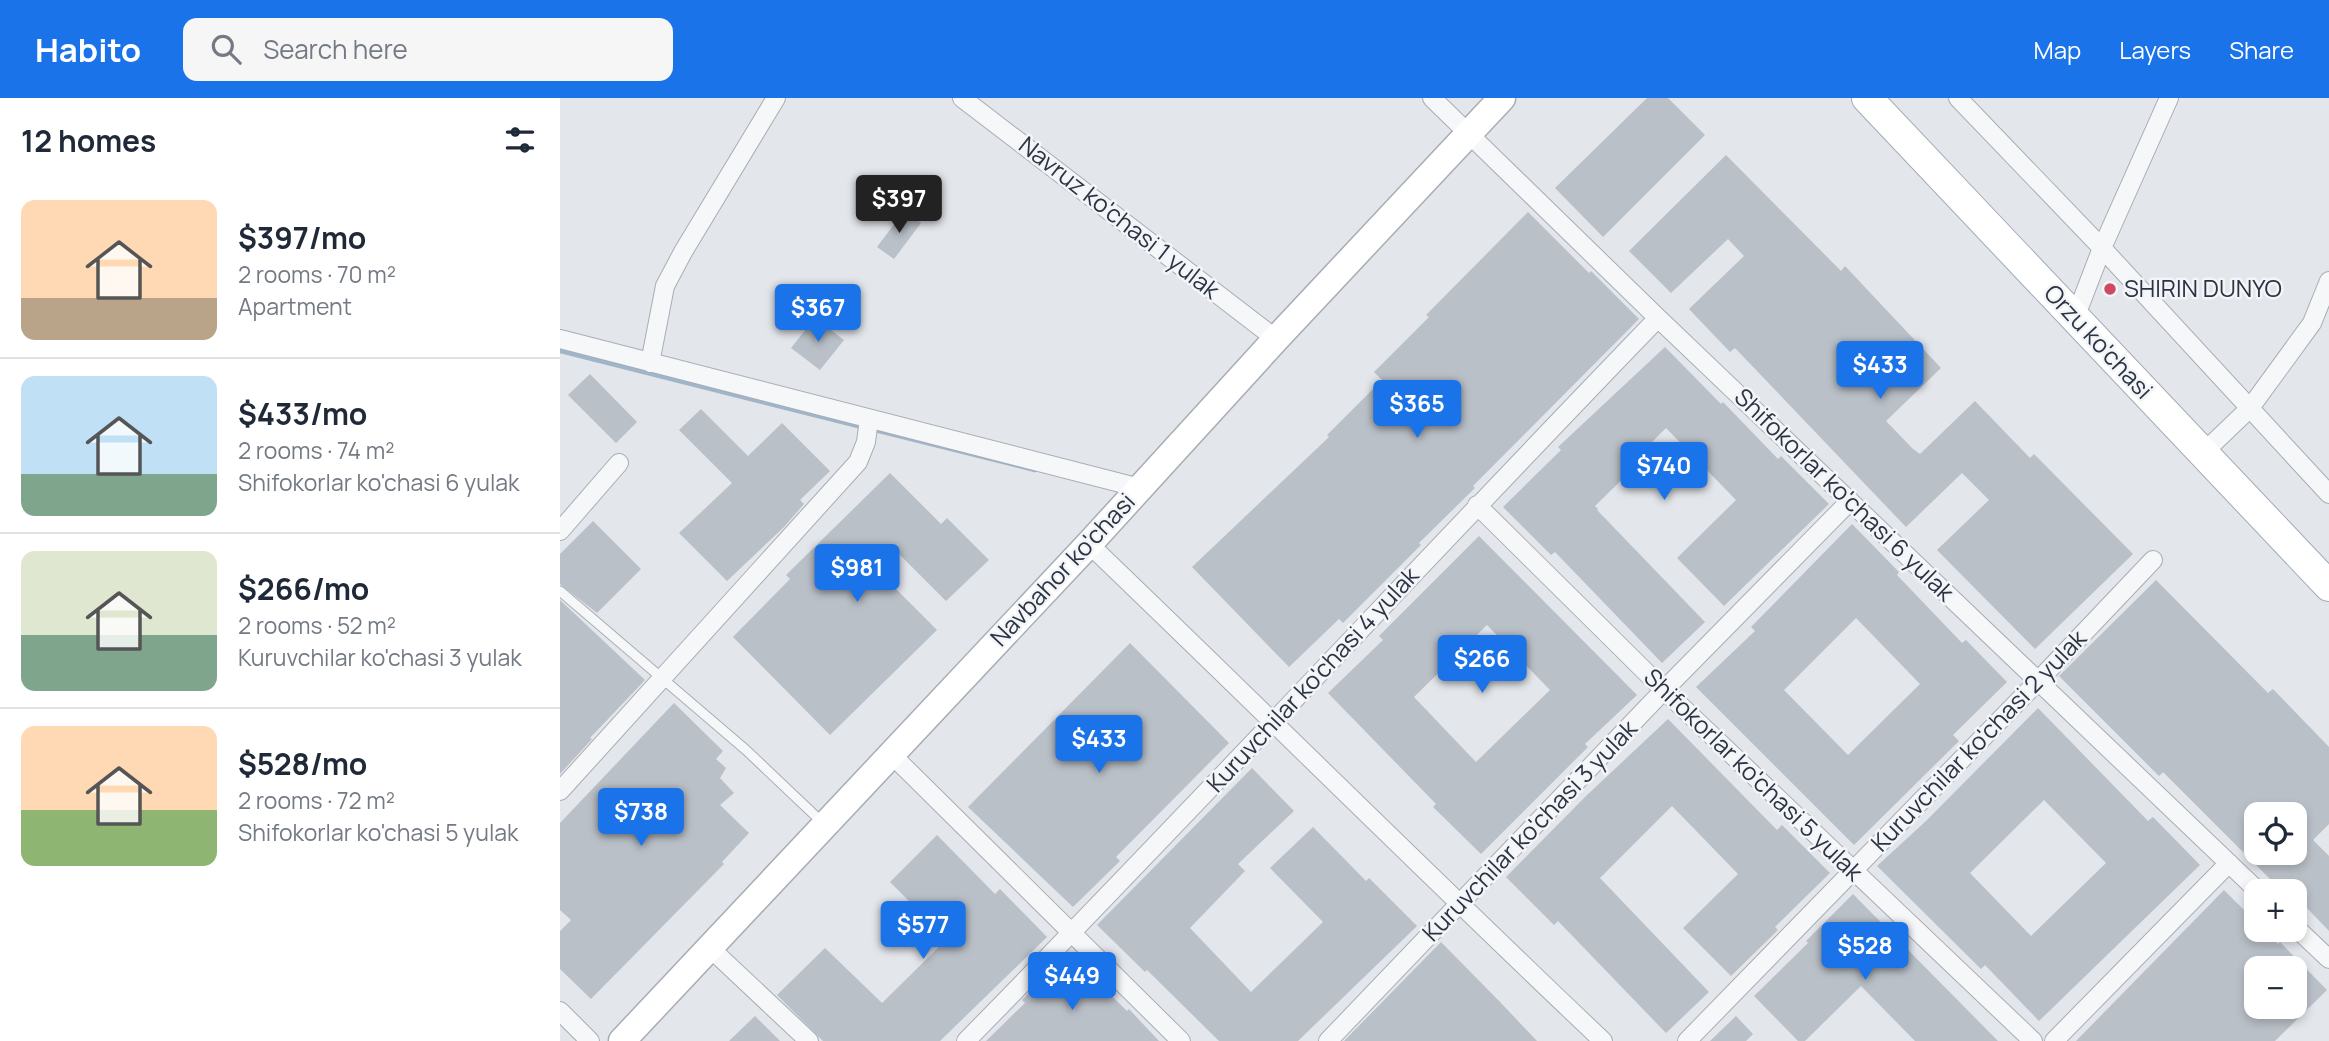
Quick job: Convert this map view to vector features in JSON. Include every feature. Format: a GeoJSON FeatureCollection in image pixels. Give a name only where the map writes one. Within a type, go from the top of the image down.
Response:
{"type":"FeatureCollection","features":[{"type":"Feature","properties":{"kind":"main road","name":"Navbahor ko'chasi"},"geometry":{"type":"LineString","coordinates":[[622,1041],[1089,544],[1502,98]]}},
{"type":"Feature","properties":{"kind":"main road","name":"Orzu ko'chasi"},"geometry":{"type":"LineString","coordinates":[[1867,98],[2329,586]]}},
{"type":"Feature","properties":{"kind":"street"},"geometry":{"type":"LineString","coordinates":[[650,363],[665,286],[776,98]]}},
{"type":"Feature","properties":{"kind":"street","name":"Navruz ko'chasi 1 yulak"},"geometry":{"type":"LineString","coordinates":[[962,98],[1276,339]]}},
{"type":"Feature","properties":{"kind":"street","name":"Shifokorlar ko'chasi 6 yulak"},"geometry":{"type":"LineString","coordinates":[[1432,98],[1658,318],[2246,879]]}},
{"type":"Feature","properties":{"kind":"street"},"geometry":{"type":"LineString","coordinates":[[1958,98],[2102,248],[2329,494]]}},
{"type":"Feature","properties":{"kind":"street"},"geometry":{"type":"LineString","coordinates":[[2075,318],[2102,248],[2169,98]]}},
{"type":"Feature","properties":{"kind":"street"},"geometry":{"type":"LineString","coordinates":[[2203,453],[2250,408],[2312,323],[2329,281]]}},
{"type":"Feature","properties":{"kind":"street","name":"Kuruvchilar ko'chasi 4 yulak"},"geometry":{"type":"LineString","coordinates":[[966,1041],[1275,722],[1477,505],[1658,318]]}},
{"type":"Feature","properties":{"kind":"street"},"geometry":{"type":"LineString","coordinates":[[560,339],[650,363],[868,429],[1140,488]]}},
{"type":"Feature","properties":{"kind":"street"},"geometry":{"type":"LineString","coordinates":[[560,791],[858,463],[868,429]]}},
{"type":"Feature","properties":{"kind":"street"},"geometry":{"type":"LineString","coordinates":[[560,531],[620,463]]}},
{"type":"Feature","properties":{"kind":"street","name":"Kuruvchilar ko'chasi 3 yulak"},"geometry":{"type":"LineString","coordinates":[[1328,1041],[1664,690],[1850,501]]}},
{"type":"Feature","properties":{"kind":"street","name":"Shifokorlar ko'chasi 5 yulak"},"geometry":{"type":"LineString","coordinates":[[1477,505],[1664,690],[2033,1041]]}},
{"type":"Feature","properties":{"kind":"street"},"geometry":{"type":"LineString","coordinates":[[1089,544],[1603,1041]]}},
{"type":"Feature","properties":{"kind":"street","name":"Kuruvchilar ko'chasi 2 yulak"},"geometry":{"type":"LineString","coordinates":[[1687,1041],[2039,680],[2152,560]]}},
{"type":"Feature","properties":{"kind":"street"},"geometry":{"type":"LineString","coordinates":[[890,753],[1181,1041]]}},
{"type":"Feature","properties":{"kind":"street"},"geometry":{"type":"LineString","coordinates":[[2054,1041],[2229,863]]}},
{"type":"Feature","properties":{"kind":"street"},"geometry":{"type":"LineString","coordinates":[[2307,938],[2329,959]]}},
{"type":"Feature","properties":{"kind":"street"},"geometry":{"type":"LineString","coordinates":[[709,947],[809,1041]]}},
{"type":"Feature","properties":{"kind":"street"},"geometry":{"type":"LineString","coordinates":[[560,1011],[590,1041]]}},
{"type":"Feature","properties":{"kind":"lane"},"geometry":{"type":"LineString","coordinates":[[560,591],[746,750],[824,824]]}},
{"type":"Feature","properties":{"kind":"building"},"geometry":{"type":"Polygon","coordinates":[[[1647,98],[1668,98],[1705,135],[1603,237],[1555,188],[1647,98]]]}},
{"type":"Feature","properties":{"kind":"building"},"geometry":{"type":"Polygon","coordinates":[[[1726,155],[1841,271],[1845,266],[1941,368],[1886,421],[1913,449],[1920,454],[1975,401],[2030,458],[2034,454],[2133,554],[2035,649],[1937,550],[1989,500],[1962,473],[1906,527],[1735,348],[1730,352],[1689,309],[1744,256],[1728,239],[1671,293],[1629,251],[1726,155]]]}},
{"type":"Feature","properties":{"kind":"building"},"geometry":{"type":"Polygon","coordinates":[[[904,211],[921,223],[894,259],[877,247],[904,211]]]}},
{"type":"Feature","properties":{"kind":"building"},"geometry":{"type":"Polygon","coordinates":[[[1528,212],[1639,319],[1473,486],[1475,488],[1419,543],[1421,545],[1343,623],[1339,619],[1289,667],[1192,567],[1329,437],[1327,435],[1382,380],[1374,372],[1528,212]]]}},
{"type":"Feature","properties":{"kind":"building"},"geometry":{"type":"Polygon","coordinates":[[[815,318],[844,340],[820,370],[791,348],[815,318]]]}},
{"type":"Feature","properties":{"kind":"building"},"geometry":{"type":"Polygon","coordinates":[[[1665,347],[1778,459],[1781,456],[1829,504],[1724,606],[1677,558],[1736,500],[1666,428],[1649,445],[1653,449],[1595,506],[1705,622],[1662,663],[1555,552],[1551,555],[1503,507],[1561,450],[1558,447],[1665,347]]]}},
{"type":"Feature","properties":{"kind":"building"},"geometry":{"type":"Polygon","coordinates":[[[590,374],[637,422],[616,443],[568,395],[590,374]]]}},
{"type":"Feature","properties":{"kind":"building"},"geometry":{"type":"Polygon","coordinates":[[[701,409],[748,456],[782,423],[830,471],[800,500],[804,504],[784,527],[727,581],[679,533],[732,483],[679,430],[701,409]]]}},
{"type":"Feature","properties":{"kind":"building"},"geometry":{"type":"Polygon","coordinates":[[[890,473],[941,524],[947,518],[989,560],[946,601],[896,551],[877,570],[937,630],[830,735],[733,637],[790,579],[786,575],[890,473]]]}},
{"type":"Feature","properties":{"kind":"building"},"geometry":{"type":"Polygon","coordinates":[[[593,521],[641,569],[597,613],[560,584],[560,554],[593,521]]]}},
{"type":"Feature","properties":{"kind":"building"},"geometry":{"type":"Polygon","coordinates":[[[1852,524],[1962,643],[1966,640],[2007,682],[1953,735],[1959,741],[1854,845],[1696,687],[1755,631],[1751,627],[1852,524]],[[1856,618],[1784,690],[1848,755],[1920,684],[1856,618]]]}},
{"type":"Feature","properties":{"kind":"building"},"geometry":{"type":"Polygon","coordinates":[[[1479,536],[1637,695],[1585,744],[1588,747],[1481,854],[1433,807],[1436,804],[1328,693],[1383,640],[1379,636],[1479,536]],[[1487,625],[1414,697],[1476,762],[1550,690],[1487,625]]]}},
{"type":"Feature","properties":{"kind":"building"},"geometry":{"type":"Polygon","coordinates":[[[2156,580],[2268,693],[2273,689],[2329,747],[2329,824],[2313,840],[2329,856],[2329,931],[2307,908],[2307,879],[2270,879],[2256,865],[2307,865],[2307,802],[2244,802],[2244,853],[2163,772],[2159,776],[2059,676],[2156,580]]]}},
{"type":"Feature","properties":{"kind":"building"},"geometry":{"type":"Polygon","coordinates":[[[560,600],[645,680],[560,774],[560,600]]]}},
{"type":"Feature","properties":{"kind":"building"},"geometry":{"type":"Polygon","coordinates":[[[1130,643],[1229,743],[1116,857],[1120,861],[1073,907],[968,807],[1130,643]]]}},
{"type":"Feature","properties":{"kind":"building"},"geometry":{"type":"Polygon","coordinates":[[[674,703],[723,751],[716,759],[726,768],[720,778],[734,793],[720,805],[749,833],[722,862],[724,864],[591,999],[560,969],[560,931],[571,920],[560,910],[560,823],[674,703]]]}},
{"type":"Feature","properties":{"kind":"building"},"geometry":{"type":"Polygon","coordinates":[[[2038,708],[2148,821],[2153,817],[2200,865],[2039,1021],[1985,965],[1981,969],[1877,866],[1926,821],[2038,708]],[[2044,800],[1970,873],[2031,936],[2106,863],[2044,800]]]}},
{"type":"Feature","properties":{"kind":"building"},"geometry":{"type":"Polygon","coordinates":[[[1668,719],[1777,830],[1782,825],[1830,873],[1775,927],[1778,930],[1731,976],[1683,928],[1738,874],[1672,806],[1600,878],[1709,992],[1666,1033],[1558,921],[1554,925],[1506,877],[1585,797],[1668,719]]]}},
{"type":"Feature","properties":{"kind":"building"},"geometry":{"type":"Polygon","coordinates":[[[1252,768],[1294,811],[1238,864],[1245,871],[1190,928],[1251,992],[1323,922],[1270,868],[1313,827],[1366,881],[1369,878],[1417,926],[1298,1041],[1219,1041],[1097,925],[1252,768]]]}},
{"type":"Feature","properties":{"kind":"building"},"geometry":{"type":"Polygon","coordinates":[[[937,835],[995,894],[1000,889],[1047,937],[940,1041],[823,1041],[777,995],[825,948],[882,1003],[947,939],[890,882],[937,835]]]}},
{"type":"Feature","properties":{"kind":"building"},"geometry":{"type":"Polygon","coordinates":[[[2224,890],[2244,910],[2244,942],[2280,942],[2294,956],[2244,956],[2244,1019],[2297,1019],[2275,1041],[2076,1041],[2224,890]]]}},
{"type":"Feature","properties":{"kind":"building"},"geometry":{"type":"Polygon","coordinates":[[[1853,894],[1998,1041],[1915,1041],[1861,986],[1805,1041],[1798,1041],[1754,996],[1853,894]]]}},
{"type":"Feature","properties":{"kind":"building"},"geometry":{"type":"Polygon","coordinates":[[[1441,942],[1537,1041],[1344,1041],[1441,942]]]}},
{"type":"Feature","properties":{"kind":"building"},"geometry":{"type":"Polygon","coordinates":[[[1068,953],[1127,1011],[1129,1009],[1159,1041],[986,1041],[1025,1003],[1022,1000],[1068,953]]]}},
{"type":"Feature","properties":{"kind":"building"},"geometry":{"type":"Polygon","coordinates":[[[2307,970],[2327,990],[2307,1010],[2307,970]]]}},
{"type":"Feature","properties":{"kind":"building"},"geometry":{"type":"Polygon","coordinates":[[[755,1016],[780,1041],[729,1041],[755,1016]]]}},
{"type":"Feature","properties":{"kind":"building"},"geometry":{"type":"Polygon","coordinates":[[[1736,1016],[1753,1034],[1746,1041],[1710,1041],[1736,1016]]]}},
{"type":"Feature","properties":{"kind":"waterway"},"geometry":{"type":"LineString","coordinates":[[560,351],[862,427]]}},
{"type":"Feature","properties":{"kind":"waterway"},"geometry":{"type":"LineString","coordinates":[[871,429],[1035,470]]}},
{"type":"Feature","properties":{"kind":"place","name":"SHIRIN DUNYO"},"geometry":{"type":"Point","coordinates":[2110,289]}}]}
